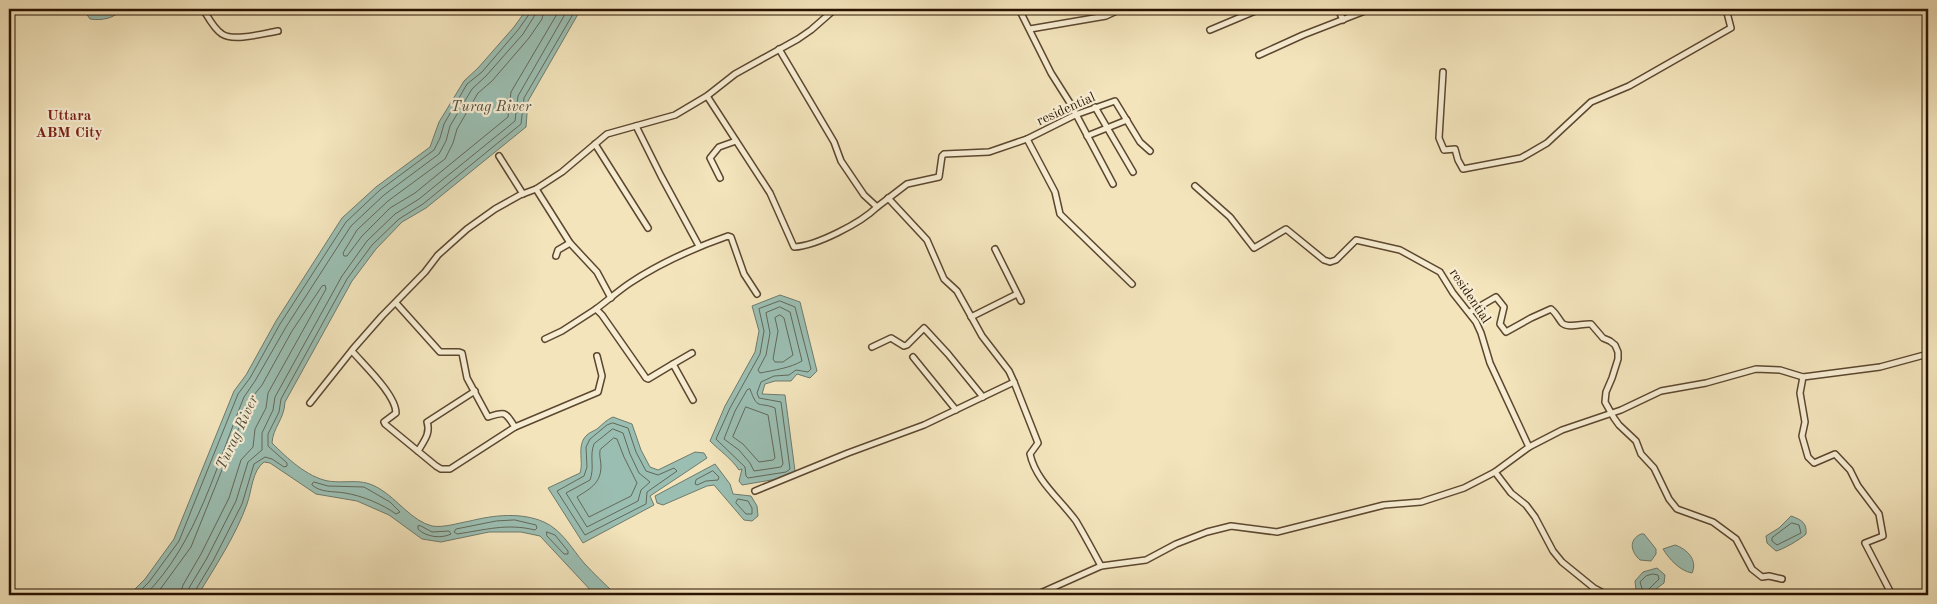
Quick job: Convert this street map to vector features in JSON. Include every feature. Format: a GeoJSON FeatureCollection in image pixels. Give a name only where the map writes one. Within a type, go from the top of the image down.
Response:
{"type":"FeatureCollection","features":[{"type":"Feature","properties":{"kind":"street"},"geometry":{"type":"LineString","coordinates":[[203,9],[217,28],[227,36],[235,38],[278,31]]}},
{"type":"Feature","properties":{"kind":"street"},"geometry":{"type":"LineString","coordinates":[[310,403],[352,351],[438,255],[467,228],[495,209],[536,189],[562,172],[608,134],[675,115],[707,96],[735,74],[811,30],[835,9]]}},
{"type":"Feature","properties":{"kind":"street"},"geometry":{"type":"LineString","coordinates":[[1019,9],[1051,73],[1113,184]]}},
{"type":"Feature","properties":{"kind":"street"},"geometry":{"type":"LineString","coordinates":[[1030,29],[1106,16],[1122,9]]}},
{"type":"Feature","properties":{"kind":"street"},"geometry":{"type":"LineString","coordinates":[[1210,30],[1260,9]]}},
{"type":"Feature","properties":{"kind":"street"},"geometry":{"type":"LineString","coordinates":[[1338,9],[1343,20]]}},
{"type":"Feature","properties":{"kind":"street"},"geometry":{"type":"LineString","coordinates":[[1259,55],[1303,35],[1370,9]]}},
{"type":"Feature","properties":{"kind":"street"},"geometry":{"type":"LineString","coordinates":[[1443,72],[1439,138],[1444,150],[1455,149],[1463,169],[1521,158],[1546,143],[1591,102],[1630,86],[1729,29],[1726,9]]}},
{"type":"Feature","properties":{"kind":"street"},"geometry":{"type":"LineString","coordinates":[[779,49],[834,142],[841,161],[864,195],[877,207]]}},
{"type":"Feature","properties":{"kind":"street"},"geometry":{"type":"LineString","coordinates":[[707,96],[770,194],[794,247],[812,243],[861,221],[907,184],[939,177],[944,154],[989,152],[1027,139]]}},
{"type":"Feature","properties":{"kind":"street","name":"residential"},"geometry":{"type":"LineString","coordinates":[[1127,120],[1115,101],[1076,115],[1027,139],[1055,192],[1060,214],[1132,284]]}},
{"type":"Feature","properties":{"kind":"street"},"geometry":{"type":"LineString","coordinates":[[1095,108],[1133,172]]}},
{"type":"Feature","properties":{"kind":"street"},"geometry":{"type":"LineString","coordinates":[[1086,136],[1127,120],[1140,142],[1150,151]]}},
{"type":"Feature","properties":{"kind":"street"},"geometry":{"type":"LineString","coordinates":[[636,126],[699,246]]}},
{"type":"Feature","properties":{"kind":"street"},"geometry":{"type":"LineString","coordinates":[[720,178],[710,158],[718,147],[736,141]]}},
{"type":"Feature","properties":{"kind":"street"},"geometry":{"type":"LineString","coordinates":[[594,144],[648,228]]}},
{"type":"Feature","properties":{"kind":"street"},"geometry":{"type":"LineString","coordinates":[[499,156],[523,194]]}},
{"type":"Feature","properties":{"kind":"street","name":"residential"},"geometry":{"type":"LineString","coordinates":[[1195,186],[1230,217],[1254,248],[1286,229],[1324,260],[1330,262],[1336,260],[1356,240],[1400,250],[1440,272],[1470,312],[1481,333],[1490,363],[1529,447]]}},
{"type":"Feature","properties":{"kind":"street"},"geometry":{"type":"LineString","coordinates":[[536,189],[570,243],[597,272],[611,298]]}},
{"type":"Feature","properties":{"kind":"street"},"geometry":{"type":"LineString","coordinates":[[888,198],[927,240],[944,279],[957,291],[982,336],[1009,371],[1038,443],[1030,454],[1033,466],[1041,480],[1075,521],[1101,566]]}},
{"type":"Feature","properties":{"kind":"street"},"geometry":{"type":"LineString","coordinates":[[545,339],[562,331],[596,309],[631,283],[699,246],[731,237],[744,274],[757,294]]}},
{"type":"Feature","properties":{"kind":"street"},"geometry":{"type":"LineString","coordinates":[[556,256],[558,250],[570,243]]}},
{"type":"Feature","properties":{"kind":"street"},"geometry":{"type":"LineString","coordinates":[[995,249],[1021,301]]}},
{"type":"Feature","properties":{"kind":"street"},"geometry":{"type":"LineString","coordinates":[[971,317],[1017,294]]}},
{"type":"Feature","properties":{"kind":"street"},"geometry":{"type":"LineString","coordinates":[[1470,312],[1496,297],[1504,307],[1500,324],[1506,332],[1551,309],[1563,324],[1568,326],[1591,324],[1603,338],[1610,340],[1618,352],[1618,359],[1606,392],[1605,402],[1619,425],[1636,441],[1641,454],[1654,468],[1668,499],[1678,509],[1713,522],[1736,539],[1752,569],[1762,577],[1768,576],[1782,579]]}},
{"type":"Feature","properties":{"kind":"street"},"geometry":{"type":"LineString","coordinates":[[396,303],[440,352],[459,352],[462,354],[467,378],[488,417],[502,412],[506,413],[515,427]]}},
{"type":"Feature","properties":{"kind":"street"},"geometry":{"type":"LineString","coordinates":[[596,309],[648,379],[692,353]]}},
{"type":"Feature","properties":{"kind":"street"},"geometry":{"type":"LineString","coordinates":[[872,347],[891,338],[904,346],[907,345],[924,328],[983,397]]}},
{"type":"Feature","properties":{"kind":"street"},"geometry":{"type":"LineString","coordinates":[[352,351],[391,398],[396,408],[396,413],[384,422],[385,424],[441,469],[450,469],[515,427],[598,392],[602,376],[597,356]]}},
{"type":"Feature","properties":{"kind":"street"},"geometry":{"type":"LineString","coordinates":[[1036,595],[1101,566],[1146,560],[1176,544],[1207,532],[1231,526],[1278,532],[1384,505],[1421,502],[1464,488],[1494,472],[1529,447],[1562,430],[1612,412],[1662,390],[1706,383],[1756,369],[1780,370],[1802,377],[1880,367],[1928,354]]}},
{"type":"Feature","properties":{"kind":"street"},"geometry":{"type":"LineString","coordinates":[[913,356],[956,410]]}},
{"type":"Feature","properties":{"kind":"street"},"geometry":{"type":"LineString","coordinates":[[673,364],[693,400]]}},
{"type":"Feature","properties":{"kind":"street"},"geometry":{"type":"LineString","coordinates":[[1802,377],[1800,394],[1805,422],[1802,436],[1806,451],[1814,463],[1835,454],[1850,470],[1858,486],[1872,501],[1879,514],[1883,536],[1865,543],[1892,595]]}},
{"type":"Feature","properties":{"kind":"street"},"geometry":{"type":"LineString","coordinates":[[755,491],[848,453],[924,425],[1014,382]]}},
{"type":"Feature","properties":{"kind":"street"},"geometry":{"type":"LineString","coordinates":[[418,452],[428,434],[429,427],[427,422],[475,391]]}},
{"type":"Feature","properties":{"kind":"street"},"geometry":{"type":"LineString","coordinates":[[1494,472],[1511,493],[1526,505],[1535,517],[1553,551],[1562,562],[1594,588],[1607,595]]}},
{"type":"Feature","properties":{"kind":"water"},"geometry":{"type":"Polygon","coordinates":[[[83,9],[123,9],[112,17],[99,20],[90,19],[83,9]]]}},
{"type":"Feature","properties":{"kind":"water","name":"Turag River"},"geometry":{"type":"Polygon","coordinates":[[[527,9],[581,9],[528,101],[526,127],[426,208],[402,222],[376,249],[352,281],[285,402],[283,414],[274,432],[272,443],[291,461],[312,475],[328,481],[360,482],[373,485],[386,493],[418,520],[432,526],[446,526],[488,517],[507,516],[526,517],[544,522],[561,535],[584,563],[616,595],[595,595],[540,536],[521,532],[489,532],[441,542],[422,539],[389,515],[357,501],[316,494],[270,463],[264,462],[257,470],[247,504],[237,527],[225,551],[198,595],[129,595],[145,579],[174,539],[234,391],[246,375],[276,321],[342,218],[376,187],[430,147],[439,122],[464,81],[514,27],[527,9]]]}},
{"type":"Feature","properties":{"kind":"water"},"geometry":{"type":"Polygon","coordinates":[[[780,295],[800,302],[817,371],[810,378],[797,374],[791,381],[775,381],[765,384],[762,394],[785,395],[795,471],[789,477],[742,485],[739,481],[742,469],[739,470],[710,441],[725,406],[755,352],[759,331],[752,306],[780,295]]]}},
{"type":"Feature","properties":{"kind":"water"},"geometry":{"type":"Polygon","coordinates":[[[613,417],[632,424],[641,450],[650,467],[658,470],[695,452],[704,453],[707,458],[650,496],[654,505],[583,543],[548,488],[580,473],[581,448],[584,439],[588,434],[613,417]]]}},
{"type":"Feature","properties":{"kind":"water"},"geometry":{"type":"Polygon","coordinates":[[[715,464],[730,484],[733,494],[751,496],[757,506],[758,516],[752,521],[744,520],[714,485],[707,486],[663,505],[657,503],[655,496],[715,464]]]}},
{"type":"Feature","properties":{"kind":"water"},"geometry":{"type":"Polygon","coordinates":[[[1791,516],[1803,522],[1806,527],[1806,534],[1783,549],[1776,551],[1767,543],[1766,536],[1779,528],[1791,516]]]}},
{"type":"Feature","properties":{"kind":"water"},"geometry":{"type":"Polygon","coordinates":[[[1644,534],[1656,549],[1656,554],[1651,561],[1640,560],[1633,550],[1634,539],[1644,534]]]}},
{"type":"Feature","properties":{"kind":"water"},"geometry":{"type":"Polygon","coordinates":[[[1675,545],[1684,549],[1692,559],[1694,564],[1692,573],[1683,570],[1675,564],[1663,549],[1675,545]]]}},
{"type":"Feature","properties":{"kind":"water"},"geometry":{"type":"Polygon","coordinates":[[[1657,568],[1665,575],[1664,583],[1648,595],[1639,595],[1636,590],[1635,581],[1643,572],[1657,568]]]}},
{"type":"Feature","properties":{"kind":"district","name":"Uttara ABM City"},"geometry":{"type":"Point","coordinates":[69,124]}}]}
